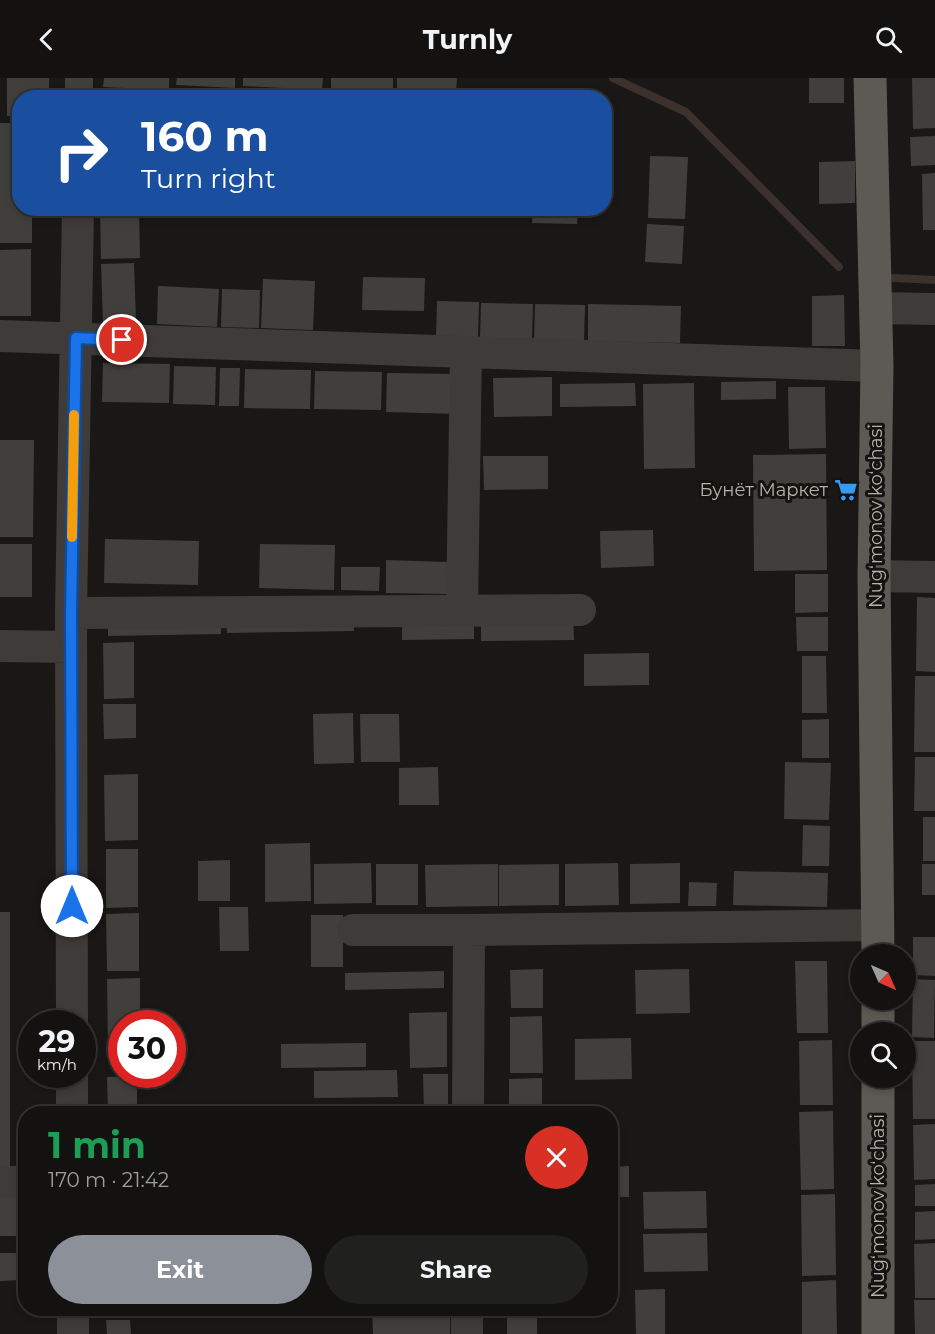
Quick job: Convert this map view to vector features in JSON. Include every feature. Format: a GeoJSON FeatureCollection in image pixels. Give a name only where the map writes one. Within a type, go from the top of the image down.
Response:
{"type":"FeatureCollection","features":[{"type":"Feature","properties":{"kind":"main road","name":"Nugʻmonov koʻchasi"},"geometry":{"type":"LineString","coordinates":[[870,78],[877,366],[874,576],[878,940]]}},
{"type":"Feature","properties":{"kind":"main road","name":"Nugʻmonov koʻchasi"},"geometry":{"type":"LineString","coordinates":[[878,1088],[878,1334]]}},
{"type":"Feature","properties":{"kind":"street"},"geometry":{"type":"LineString","coordinates":[[72,1010],[71,613],[78,216]]}},
{"type":"Feature","properties":{"kind":"street"},"geometry":{"type":"LineString","coordinates":[[875,308],[935,309]]}},
{"type":"Feature","properties":{"kind":"street"},"geometry":{"type":"LineString","coordinates":[[0,336],[877,366]]}},
{"type":"Feature","properties":{"kind":"street"},"geometry":{"type":"LineString","coordinates":[[462,610],[466,352]]}},
{"type":"Feature","properties":{"kind":"street"},"geometry":{"type":"LineString","coordinates":[[874,576],[935,577]]}},
{"type":"Feature","properties":{"kind":"street"},"geometry":{"type":"LineString","coordinates":[[71,613],[580,610]]}},
{"type":"Feature","properties":{"kind":"street"},"geometry":{"type":"LineString","coordinates":[[0,646],[71,647]]}},
{"type":"Feature","properties":{"kind":"street"},"geometry":{"type":"LineString","coordinates":[[353,930],[469,930],[878,940]]}},
{"type":"Feature","properties":{"kind":"street"},"geometry":{"type":"LineString","coordinates":[[468,1106],[469,930]]}},
{"type":"Feature","properties":{"kind":"street"},"geometry":{"type":"LineString","coordinates":[[72,1088],[72,1106]]}},
{"type":"Feature","properties":{"kind":"street"},"geometry":{"type":"LineString","coordinates":[[0,1182],[18,1182]]}},
{"type":"Feature","properties":{"kind":"street"},"geometry":{"type":"LineString","coordinates":[[73,1316],[73,1334]]}},
{"type":"Feature","properties":{"kind":"street"},"geometry":{"type":"LineString","coordinates":[[466,1334],[467,1316]]}},
{"type":"Feature","properties":{"kind":"building"},"geometry":{"type":"Polygon","coordinates":[[[7,78],[49,78],[49,90],[12,90],[12,116],[7,116],[7,78]]]}},
{"type":"Feature","properties":{"kind":"building"},"geometry":{"type":"Polygon","coordinates":[[[65,78],[93,78],[93,90],[65,90],[65,78]]]}},
{"type":"Feature","properties":{"kind":"building"},"geometry":{"type":"Polygon","coordinates":[[[104,78],[169,78],[169,90],[103,87],[104,78]]]}},
{"type":"Feature","properties":{"kind":"building"},"geometry":{"type":"Polygon","coordinates":[[[177,78],[235,78],[235,88],[176,85],[177,78]]]}},
{"type":"Feature","properties":{"kind":"building"},"geometry":{"type":"Polygon","coordinates":[[[243,78],[323,78],[322,90],[243,86],[243,78]]]}},
{"type":"Feature","properties":{"kind":"building"},"geometry":{"type":"Polygon","coordinates":[[[331,78],[393,78],[393,90],[331,89],[331,78]]]}},
{"type":"Feature","properties":{"kind":"building"},"geometry":{"type":"Polygon","coordinates":[[[397,78],[457,78],[456,90],[397,90],[397,78]]]}},
{"type":"Feature","properties":{"kind":"building"},"geometry":{"type":"Polygon","coordinates":[[[809,78],[844,78],[844,103],[809,103],[809,78]]]}},
{"type":"Feature","properties":{"kind":"building"},"geometry":{"type":"Polygon","coordinates":[[[912,78],[935,78],[935,128],[913,129],[912,78]]]}},
{"type":"Feature","properties":{"kind":"building"},"geometry":{"type":"Polygon","coordinates":[[[0,123],[12,123],[12,216],[32,216],[32,243],[0,243],[0,123]]]}},
{"type":"Feature","properties":{"kind":"building"},"geometry":{"type":"Polygon","coordinates":[[[935,136],[935,165],[911,166],[910,137],[935,136]]]}},
{"type":"Feature","properties":{"kind":"building"},"geometry":{"type":"Polygon","coordinates":[[[650,156],[688,157],[685,219],[648,218],[650,156]]]}},
{"type":"Feature","properties":{"kind":"building"},"geometry":{"type":"Polygon","coordinates":[[[855,161],[855,203],[819,204],[819,162],[855,161]]]}},
{"type":"Feature","properties":{"kind":"building"},"geometry":{"type":"Polygon","coordinates":[[[935,173],[935,230],[923,230],[922,174],[935,173]]]}},
{"type":"Feature","properties":{"kind":"building"},"geometry":{"type":"Polygon","coordinates":[[[100,216],[139,216],[140,258],[101,259],[100,216]]]}},
{"type":"Feature","properties":{"kind":"building"},"geometry":{"type":"Polygon","coordinates":[[[532,216],[578,216],[577,224],[532,223],[532,216]]]}},
{"type":"Feature","properties":{"kind":"building"},"geometry":{"type":"Polygon","coordinates":[[[647,224],[684,226],[682,264],[645,262],[647,224]]]}},
{"type":"Feature","properties":{"kind":"building"},"geometry":{"type":"Polygon","coordinates":[[[31,249],[31,316],[0,316],[0,250],[31,249]]]}},
{"type":"Feature","properties":{"kind":"building"},"geometry":{"type":"Polygon","coordinates":[[[134,263],[136,322],[103,323],[101,264],[134,263]]]}},
{"type":"Feature","properties":{"kind":"building"},"geometry":{"type":"Polygon","coordinates":[[[363,277],[425,278],[424,311],[362,310],[363,277]]]}},
{"type":"Feature","properties":{"kind":"building"},"geometry":{"type":"Polygon","coordinates":[[[263,279],[315,281],[313,330],[261,328],[263,279]]]}},
{"type":"Feature","properties":{"kind":"building"},"geometry":{"type":"Polygon","coordinates":[[[158,286],[219,289],[217,327],[157,324],[158,286]]]}},
{"type":"Feature","properties":{"kind":"building"},"geometry":{"type":"Polygon","coordinates":[[[222,289],[260,290],[259,328],[221,327],[222,289]]]}},
{"type":"Feature","properties":{"kind":"building"},"geometry":{"type":"Polygon","coordinates":[[[844,295],[845,346],[812,346],[812,296],[844,295]]]}},
{"type":"Feature","properties":{"kind":"building"},"geometry":{"type":"Polygon","coordinates":[[[437,301],[479,302],[478,338],[436,337],[437,301]]]}},
{"type":"Feature","properties":{"kind":"building"},"geometry":{"type":"Polygon","coordinates":[[[481,303],[533,304],[532,339],[480,338],[481,303]]]}},
{"type":"Feature","properties":{"kind":"building"},"geometry":{"type":"Polygon","coordinates":[[[535,304],[585,305],[584,341],[534,340],[535,304]]]}},
{"type":"Feature","properties":{"kind":"building"},"geometry":{"type":"Polygon","coordinates":[[[588,304],[681,306],[680,343],[588,341],[588,304]]]}},
{"type":"Feature","properties":{"kind":"building"},"geometry":{"type":"Polygon","coordinates":[[[103,363],[170,364],[169,403],[102,402],[103,363]]]}},
{"type":"Feature","properties":{"kind":"building"},"geometry":{"type":"Polygon","coordinates":[[[174,366],[216,367],[215,405],[173,404],[174,366]]]}},
{"type":"Feature","properties":{"kind":"building"},"geometry":{"type":"Polygon","coordinates":[[[220,368],[240,368],[239,406],[219,406],[220,368]]]}},
{"type":"Feature","properties":{"kind":"building"},"geometry":{"type":"Polygon","coordinates":[[[245,369],[311,370],[310,409],[244,408],[245,369]]]}},
{"type":"Feature","properties":{"kind":"building"},"geometry":{"type":"Polygon","coordinates":[[[315,371],[382,372],[381,410],[314,409],[315,371]]]}},
{"type":"Feature","properties":{"kind":"building"},"geometry":{"type":"Polygon","coordinates":[[[387,373],[459,374],[458,414],[386,412],[387,373]]]}},
{"type":"Feature","properties":{"kind":"building"},"geometry":{"type":"Polygon","coordinates":[[[552,377],[552,416],[494,417],[493,378],[552,377]]]}},
{"type":"Feature","properties":{"kind":"building"},"geometry":{"type":"Polygon","coordinates":[[[776,381],[776,399],[721,400],[721,382],[776,381]]]}},
{"type":"Feature","properties":{"kind":"building"},"geometry":{"type":"Polygon","coordinates":[[[635,383],[636,406],[560,407],[560,384],[635,383]]]}},
{"type":"Feature","properties":{"kind":"building"},"geometry":{"type":"Polygon","coordinates":[[[694,383],[695,468],[644,469],[643,384],[694,383]]]}},
{"type":"Feature","properties":{"kind":"building"},"geometry":{"type":"Polygon","coordinates":[[[788,387],[825,387],[826,448],[789,449],[788,387]]]}},
{"type":"Feature","properties":{"kind":"building"},"geometry":{"type":"Polygon","coordinates":[[[0,440],[34,440],[33,537],[0,537],[0,440]]]}},
{"type":"Feature","properties":{"kind":"building"},"geometry":{"type":"Polygon","coordinates":[[[826,454],[827,570],[754,571],[753,455],[826,454]]]}},
{"type":"Feature","properties":{"kind":"building"},"geometry":{"type":"Polygon","coordinates":[[[483,456],[548,456],[548,489],[484,490],[483,456]]]}},
{"type":"Feature","properties":{"kind":"building"},"geometry":{"type":"Polygon","coordinates":[[[653,530],[654,566],[601,568],[600,531],[653,530]]]}},
{"type":"Feature","properties":{"kind":"building"},"geometry":{"type":"Polygon","coordinates":[[[105,539],[199,541],[198,585],[104,583],[105,539]]]}},
{"type":"Feature","properties":{"kind":"building"},"geometry":{"type":"Polygon","coordinates":[[[0,544],[32,544],[32,597],[0,597],[0,544]]]}},
{"type":"Feature","properties":{"kind":"building"},"geometry":{"type":"Polygon","coordinates":[[[260,544],[335,545],[334,590],[259,588],[260,544]]]}},
{"type":"Feature","properties":{"kind":"building"},"geometry":{"type":"Polygon","coordinates":[[[386,560],[448,562],[447,594],[386,593],[386,560]]]}},
{"type":"Feature","properties":{"kind":"building"},"geometry":{"type":"Polygon","coordinates":[[[341,567],[380,567],[379,591],[341,590],[341,567]]]}},
{"type":"Feature","properties":{"kind":"building"},"geometry":{"type":"Polygon","coordinates":[[[795,574],[828,574],[828,612],[795,613],[795,574]]]}},
{"type":"Feature","properties":{"kind":"building"},"geometry":{"type":"Polygon","coordinates":[[[917,597],[935,598],[935,672],[916,671],[917,597]]]}},
{"type":"Feature","properties":{"kind":"building"},"geometry":{"type":"Polygon","coordinates":[[[573,614],[574,640],[481,641],[481,615],[573,614]]]}},
{"type":"Feature","properties":{"kind":"building"},"geometry":{"type":"Polygon","coordinates":[[[354,615],[354,631],[227,633],[226,617],[354,615]]]}},
{"type":"Feature","properties":{"kind":"building"},"geometry":{"type":"Polygon","coordinates":[[[221,616],[221,634],[108,636],[108,617],[221,616]]]}},
{"type":"Feature","properties":{"kind":"building"},"geometry":{"type":"Polygon","coordinates":[[[474,616],[474,639],[402,640],[402,617],[474,616]]]}},
{"type":"Feature","properties":{"kind":"building"},"geometry":{"type":"Polygon","coordinates":[[[796,617],[828,617],[828,651],[797,651],[796,617]]]}},
{"type":"Feature","properties":{"kind":"building"},"geometry":{"type":"Polygon","coordinates":[[[134,642],[134,698],[104,699],[103,643],[134,642]]]}},
{"type":"Feature","properties":{"kind":"building"},"geometry":{"type":"Polygon","coordinates":[[[649,653],[649,685],[584,686],[584,654],[649,653]]]}},
{"type":"Feature","properties":{"kind":"building"},"geometry":{"type":"Polygon","coordinates":[[[802,656],[826,656],[827,713],[802,713],[802,656]]]}},
{"type":"Feature","properties":{"kind":"building"},"geometry":{"type":"Polygon","coordinates":[[[915,676],[935,676],[935,752],[914,752],[915,676]]]}},
{"type":"Feature","properties":{"kind":"building"},"geometry":{"type":"Polygon","coordinates":[[[103,704],[136,704],[136,738],[104,739],[103,704]]]}},
{"type":"Feature","properties":{"kind":"building"},"geometry":{"type":"Polygon","coordinates":[[[353,713],[354,763],[314,764],[313,714],[353,713]]]}},
{"type":"Feature","properties":{"kind":"building"},"geometry":{"type":"Polygon","coordinates":[[[360,714],[399,714],[400,762],[361,762],[360,714]]]}},
{"type":"Feature","properties":{"kind":"building"},"geometry":{"type":"Polygon","coordinates":[[[829,719],[829,758],[802,758],[802,720],[829,719]]]}},
{"type":"Feature","properties":{"kind":"building"},"geometry":{"type":"Polygon","coordinates":[[[915,757],[935,757],[935,811],[914,811],[915,757]]]}},
{"type":"Feature","properties":{"kind":"building"},"geometry":{"type":"Polygon","coordinates":[[[785,762],[831,763],[829,820],[784,819],[785,762]]]}},
{"type":"Feature","properties":{"kind":"building"},"geometry":{"type":"Polygon","coordinates":[[[438,767],[439,805],[399,805],[399,768],[438,767]]]}},
{"type":"Feature","properties":{"kind":"building"},"geometry":{"type":"Polygon","coordinates":[[[138,774],[138,840],[105,841],[104,775],[138,774]]]}},
{"type":"Feature","properties":{"kind":"building"},"geometry":{"type":"Polygon","coordinates":[[[923,817],[935,817],[935,861],[923,861],[923,817]]]}},
{"type":"Feature","properties":{"kind":"building"},"geometry":{"type":"Polygon","coordinates":[[[803,825],[830,826],[829,866],[802,866],[803,825]]]}},
{"type":"Feature","properties":{"kind":"building"},"geometry":{"type":"Polygon","coordinates":[[[310,843],[311,901],[265,902],[265,844],[310,843]]]}},
{"type":"Feature","properties":{"kind":"building"},"geometry":{"type":"Polygon","coordinates":[[[106,849],[138,849],[138,907],[106,908],[106,849]]]}},
{"type":"Feature","properties":{"kind":"building"},"geometry":{"type":"Polygon","coordinates":[[[230,860],[230,901],[198,901],[198,861],[230,860]]]}},
{"type":"Feature","properties":{"kind":"building"},"geometry":{"type":"Polygon","coordinates":[[[371,863],[372,903],[314,904],[314,864],[371,863]]]}},
{"type":"Feature","properties":{"kind":"building"},"geometry":{"type":"Polygon","coordinates":[[[618,863],[619,905],[565,906],[565,864],[618,863]]]}},
{"type":"Feature","properties":{"kind":"building"},"geometry":{"type":"Polygon","coordinates":[[[680,863],[680,903],[630,904],[630,864],[680,863]]]}},
{"type":"Feature","properties":{"kind":"building"},"geometry":{"type":"Polygon","coordinates":[[[376,864],[418,864],[418,905],[376,905],[376,864]]]}},
{"type":"Feature","properties":{"kind":"building"},"geometry":{"type":"Polygon","coordinates":[[[498,864],[498,906],[426,907],[425,865],[498,864]]]}},
{"type":"Feature","properties":{"kind":"building"},"geometry":{"type":"Polygon","coordinates":[[[559,864],[559,905],[499,906],[499,865],[559,864]]]}},
{"type":"Feature","properties":{"kind":"building"},"geometry":{"type":"Polygon","coordinates":[[[922,864],[935,864],[935,895],[922,895],[922,864]]]}},
{"type":"Feature","properties":{"kind":"building"},"geometry":{"type":"Polygon","coordinates":[[[734,871],[828,873],[827,907],[733,905],[734,871]]]}},
{"type":"Feature","properties":{"kind":"building"},"geometry":{"type":"Polygon","coordinates":[[[689,882],[717,883],[716,906],[688,906],[689,882]]]}},
{"type":"Feature","properties":{"kind":"building"},"geometry":{"type":"Polygon","coordinates":[[[219,907],[248,907],[249,951],[220,951],[219,907]]]}},
{"type":"Feature","properties":{"kind":"building"},"geometry":{"type":"Polygon","coordinates":[[[0,912],[10,912],[10,1170],[0,1170],[0,912]]]}},
{"type":"Feature","properties":{"kind":"building"},"geometry":{"type":"Polygon","coordinates":[[[139,913],[139,971],[107,971],[106,914],[139,913]]]}},
{"type":"Feature","properties":{"kind":"building"},"geometry":{"type":"Polygon","coordinates":[[[311,915],[343,915],[343,967],[311,967],[311,915]]]}},
{"type":"Feature","properties":{"kind":"building"},"geometry":{"type":"Polygon","coordinates":[[[913,937],[935,937],[935,976],[916,975],[916,944],[913,944],[913,937]]]}},
{"type":"Feature","properties":{"kind":"building"},"geometry":{"type":"Polygon","coordinates":[[[795,961],[827,961],[828,1033],[797,1033],[795,961]]]}},
{"type":"Feature","properties":{"kind":"building"},"geometry":{"type":"Polygon","coordinates":[[[543,969],[543,1008],[511,1008],[510,970],[543,969]]]}},
{"type":"Feature","properties":{"kind":"building"},"geometry":{"type":"Polygon","coordinates":[[[689,969],[690,1013],[636,1014],[635,970],[689,969]]]}},
{"type":"Feature","properties":{"kind":"building"},"geometry":{"type":"Polygon","coordinates":[[[444,971],[444,988],[345,990],[345,973],[444,971]]]}},
{"type":"Feature","properties":{"kind":"building"},"geometry":{"type":"Polygon","coordinates":[[[140,978],[140,1010],[108,1010],[108,1048],[107,979],[140,978]]]}},
{"type":"Feature","properties":{"kind":"building"},"geometry":{"type":"Polygon","coordinates":[[[916,979],[935,980],[934,1038],[916,1037],[916,1022],[912,1022],[912,1010],[916,1010],[916,979]]]}},
{"type":"Feature","properties":{"kind":"building"},"geometry":{"type":"Polygon","coordinates":[[[447,1012],[447,1067],[410,1068],[409,1013],[447,1012]]]}},
{"type":"Feature","properties":{"kind":"building"},"geometry":{"type":"Polygon","coordinates":[[[542,1016],[543,1073],[510,1073],[510,1017],[542,1016]]]}},
{"type":"Feature","properties":{"kind":"building"},"geometry":{"type":"Polygon","coordinates":[[[631,1038],[632,1079],[575,1080],[575,1039],[631,1038]]]}},
{"type":"Feature","properties":{"kind":"building"},"geometry":{"type":"Polygon","coordinates":[[[832,1040],[833,1105],[800,1105],[799,1041],[832,1040]]]}},
{"type":"Feature","properties":{"kind":"building"},"geometry":{"type":"Polygon","coordinates":[[[916,1041],[935,1041],[935,1119],[913,1119],[913,1088],[916,1088],[916,1041]]]}},
{"type":"Feature","properties":{"kind":"building"},"geometry":{"type":"Polygon","coordinates":[[[366,1043],[366,1067],[281,1068],[281,1044],[366,1043]]]}},
{"type":"Feature","properties":{"kind":"building"},"geometry":{"type":"Polygon","coordinates":[[[397,1070],[398,1097],[314,1098],[314,1071],[397,1070]]]}},
{"type":"Feature","properties":{"kind":"building"},"geometry":{"type":"Polygon","coordinates":[[[423,1074],[448,1074],[448,1106],[424,1106],[423,1074]]]}},
{"type":"Feature","properties":{"kind":"building"},"geometry":{"type":"Polygon","coordinates":[[[107,1077],[108,1088],[137,1088],[137,1106],[108,1106],[107,1077]]]}},
{"type":"Feature","properties":{"kind":"building"},"geometry":{"type":"Polygon","coordinates":[[[542,1078],[542,1106],[509,1106],[509,1079],[542,1078]]]}},
{"type":"Feature","properties":{"kind":"building"},"geometry":{"type":"Polygon","coordinates":[[[833,1111],[834,1189],[801,1190],[799,1112],[833,1111]]]}},
{"type":"Feature","properties":{"kind":"building"},"geometry":{"type":"Polygon","coordinates":[[[935,1124],[935,1179],[914,1180],[913,1125],[935,1124]]]}},
{"type":"Feature","properties":{"kind":"building"},"geometry":{"type":"Polygon","coordinates":[[[629,1166],[629,1197],[618,1197],[618,1167],[629,1166]]]}},
{"type":"Feature","properties":{"kind":"building"},"geometry":{"type":"Polygon","coordinates":[[[935,1184],[935,1206],[915,1206],[915,1185],[935,1184]]]}},
{"type":"Feature","properties":{"kind":"building"},"geometry":{"type":"Polygon","coordinates":[[[706,1191],[707,1228],[644,1229],[643,1192],[706,1191]]]}},
{"type":"Feature","properties":{"kind":"building"},"geometry":{"type":"Polygon","coordinates":[[[0,1192],[18,1192],[18,1236],[0,1236],[0,1192]]]}},
{"type":"Feature","properties":{"kind":"building"},"geometry":{"type":"Polygon","coordinates":[[[835,1194],[836,1275],[802,1276],[801,1195],[835,1194]]]}},
{"type":"Feature","properties":{"kind":"building"},"geometry":{"type":"Polygon","coordinates":[[[935,1211],[935,1239],[915,1240],[915,1212],[935,1211]]]}},
{"type":"Feature","properties":{"kind":"building"},"geometry":{"type":"Polygon","coordinates":[[[707,1233],[708,1271],[644,1272],[643,1234],[707,1233]]]}},
{"type":"Feature","properties":{"kind":"building"},"geometry":{"type":"Polygon","coordinates":[[[935,1243],[935,1298],[915,1298],[914,1244],[935,1243]]]}},
{"type":"Feature","properties":{"kind":"building"},"geometry":{"type":"Polygon","coordinates":[[[0,1253],[18,1253],[18,1280],[0,1281],[0,1253]]]}},
{"type":"Feature","properties":{"kind":"building"},"geometry":{"type":"Polygon","coordinates":[[[836,1280],[837,1334],[802,1334],[802,1282],[836,1280]]]}},
{"type":"Feature","properties":{"kind":"building"},"geometry":{"type":"Polygon","coordinates":[[[665,1289],[665,1334],[636,1334],[635,1290],[665,1289]]]}},
{"type":"Feature","properties":{"kind":"building"},"geometry":{"type":"Polygon","coordinates":[[[914,1300],[935,1300],[935,1334],[915,1334],[914,1300]]]}},
{"type":"Feature","properties":{"kind":"building"},"geometry":{"type":"Polygon","coordinates":[[[372,1316],[450,1316],[450,1334],[373,1334],[372,1316]]]}},
{"type":"Feature","properties":{"kind":"building"},"geometry":{"type":"Polygon","coordinates":[[[507,1316],[537,1316],[537,1334],[507,1334],[507,1316]]]}},
{"type":"Feature","properties":{"kind":"building"},"geometry":{"type":"Polygon","coordinates":[[[106,1320],[130,1320],[131,1334],[107,1334],[106,1320]]]}},
{"type":"Feature","properties":{"kind":"waterway"},"geometry":{"type":"LineString","coordinates":[[613,78],[686,112],[839,267]]}},
{"type":"Feature","properties":{"kind":"waterway"},"geometry":{"type":"LineString","coordinates":[[894,278],[935,280]]}},
{"type":"Feature","properties":{"kind":"slow traffic"},"geometry":{"type":"LineString","coordinates":[[72,537],[74,415]]}},
{"type":"Feature","properties":{"kind":"place","name":"Бунёт Маркет"},"geometry":{"type":"Point","coordinates":[846,490]}},
{"type":"Feature","properties":{"kind":"route"},"geometry":{"type":"LineString","coordinates":[[72,906],[71,613],[76,338],[122,340]]}}]}
